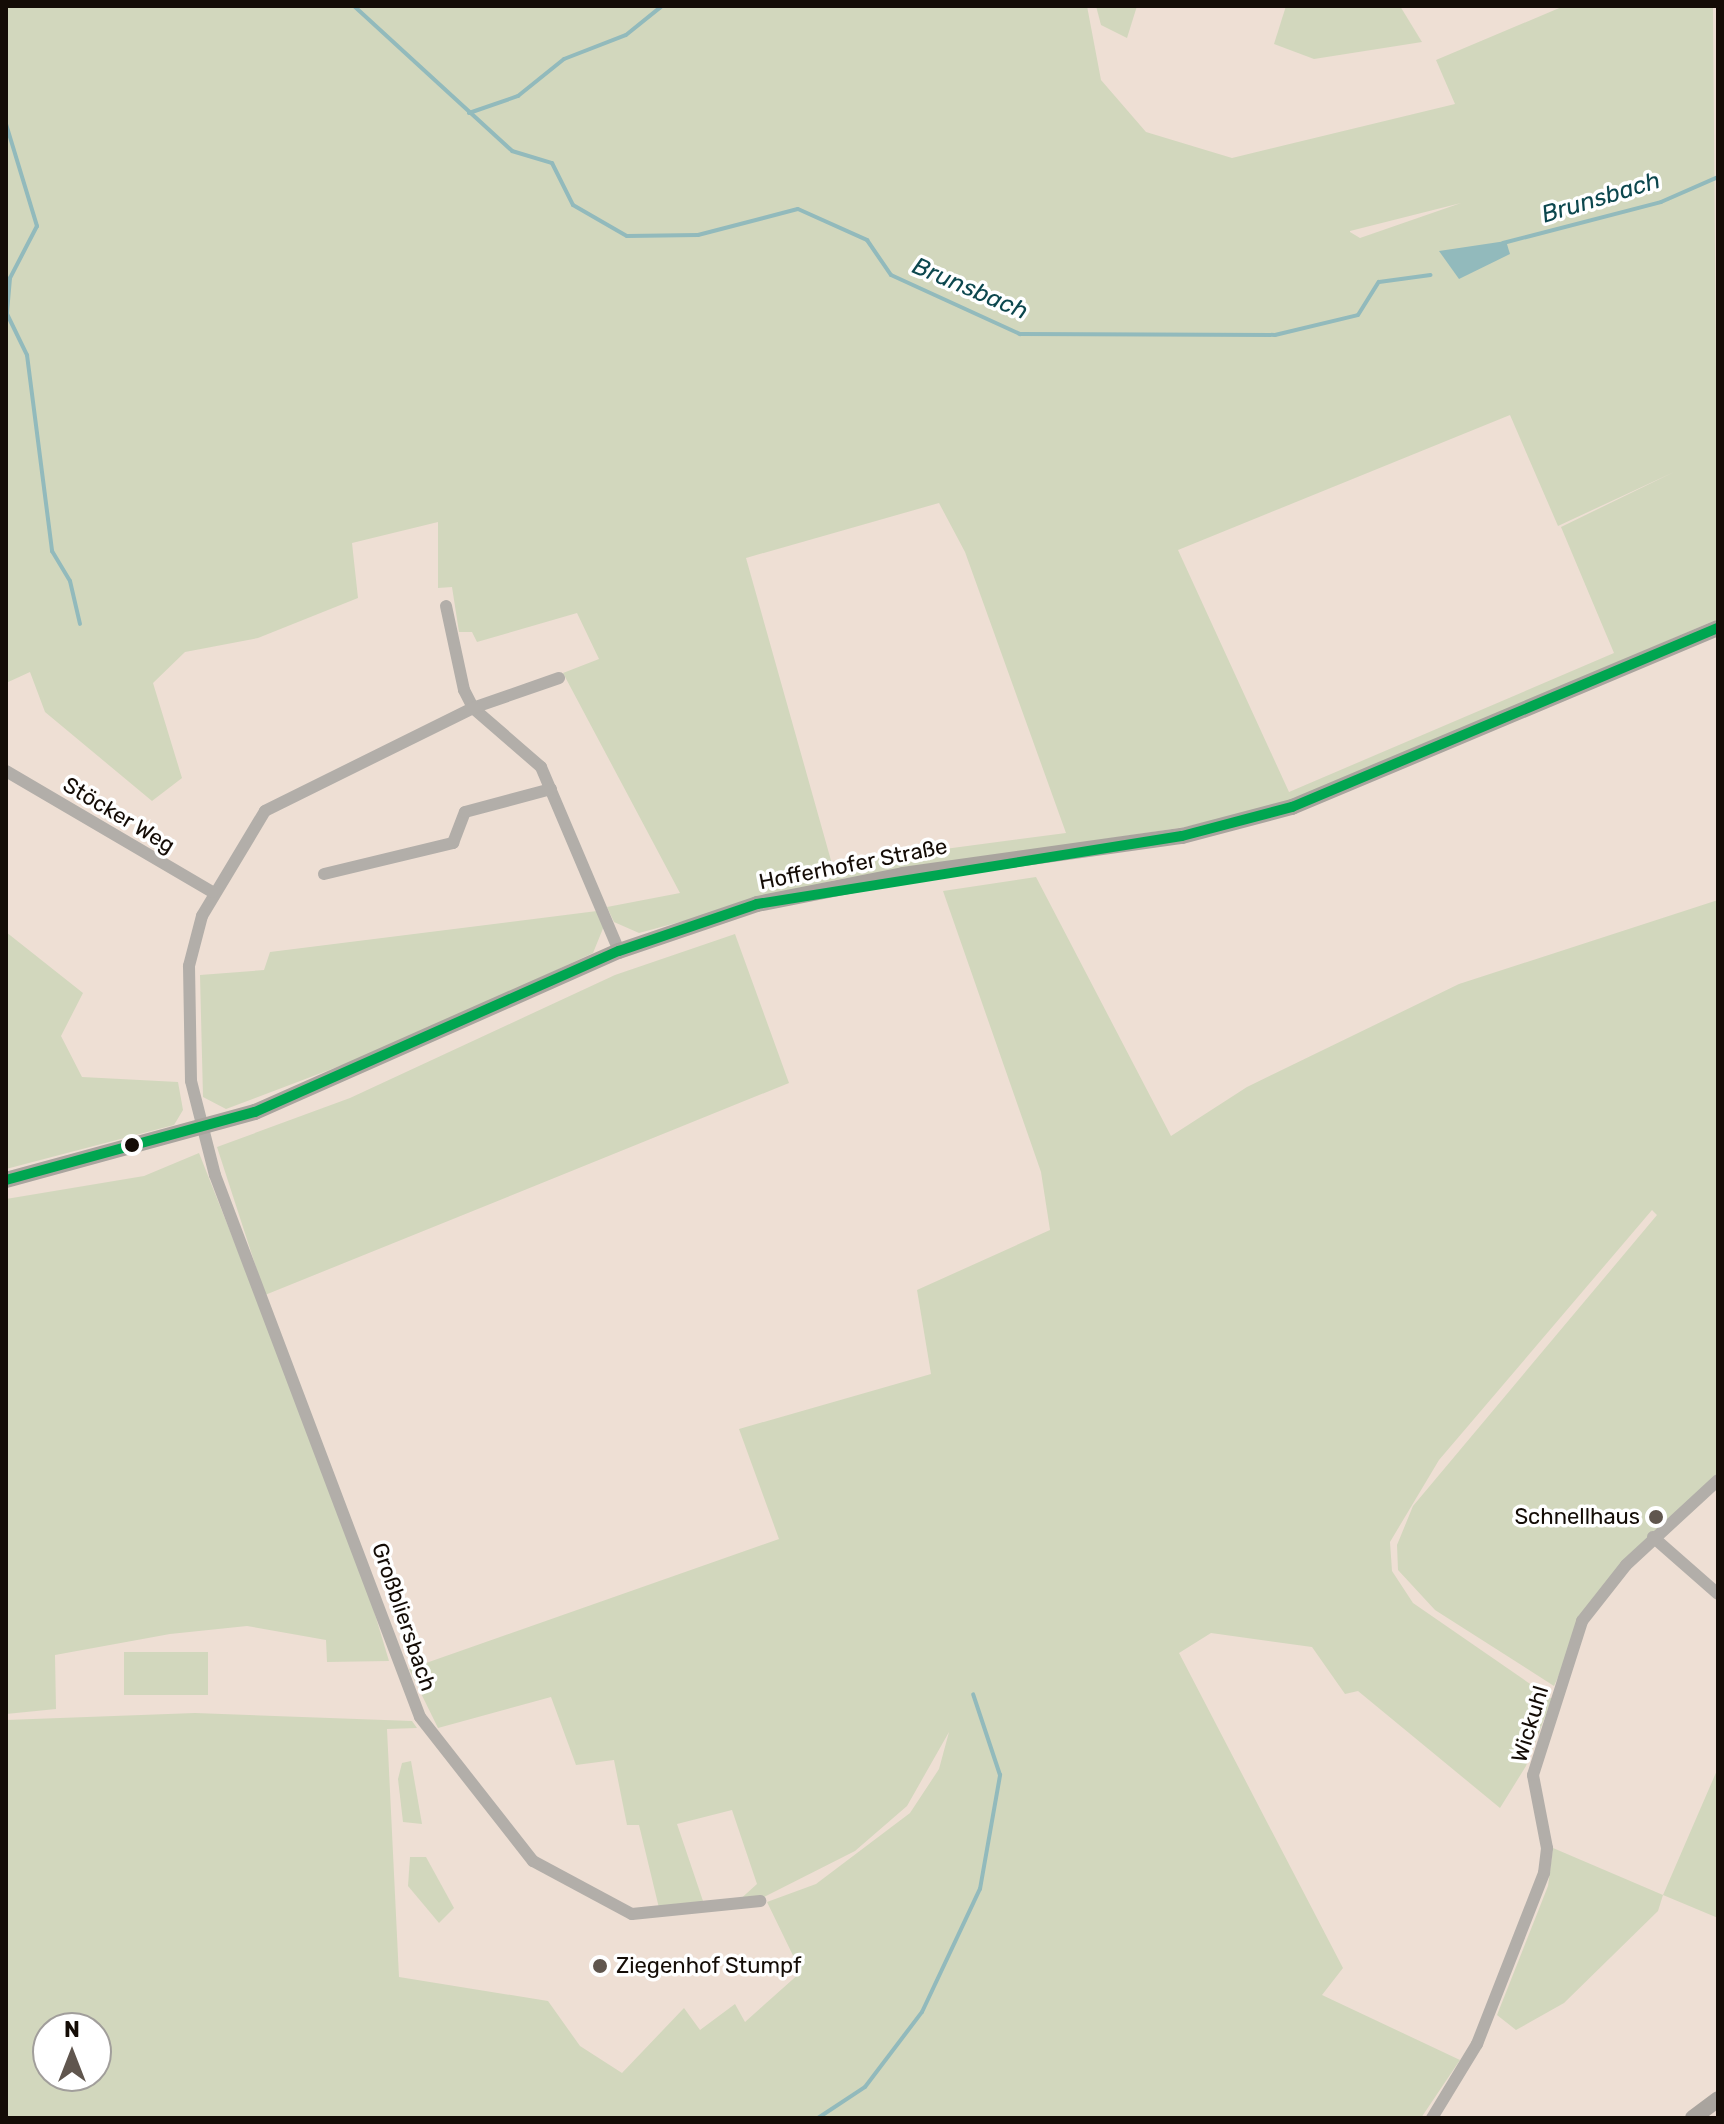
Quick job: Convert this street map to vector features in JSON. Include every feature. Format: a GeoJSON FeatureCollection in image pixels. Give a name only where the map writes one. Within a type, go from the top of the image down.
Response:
{"type":"FeatureCollection","features":[{"type":"Feature","properties":{"kind":"street"},"geometry":{"type":"LineString","coordinates":[[446,606],[455,671],[473,708],[523,746],[551,789],[619,951]]}},
{"type":"Feature","properties":{"kind":"street","name":"Hofferhofer Straße"},"geometry":{"type":"LineString","coordinates":[[6,1180],[200,1131],[619,951],[833,887],[1182,836],[1259,818],[1376,776],[1718,628]]}},
{"type":"Feature","properties":{"kind":"street","name":"Großbliersbach"},"geometry":{"type":"LineString","coordinates":[[559,678],[473,708],[271,807],[212,892],[189,966],[187,1006],[200,1131],[420,1717],[533,1861],[632,1914],[760,1901]]}},
{"type":"Feature","properties":{"kind":"street","name":"Stöcker Weg"},"geometry":{"type":"LineString","coordinates":[[6,771],[212,892]]}},
{"type":"Feature","properties":{"kind":"street"},"geometry":{"type":"LineString","coordinates":[[324,874],[453,843],[465,812],[551,789]]}},
{"type":"Feature","properties":{"kind":"street","name":"Wickuhl"},"geometry":{"type":"LineString","coordinates":[[1432,2118],[1477,2044],[1544,1873],[1547,1848],[1533,1775],[1582,1621],[1653,1537],[1718,1480]]}},
{"type":"Feature","properties":{"kind":"street"},"geometry":{"type":"LineString","coordinates":[[1653,1537],[1718,1594]]}},
{"type":"Feature","properties":{"kind":"street"},"geometry":{"type":"LineString","coordinates":[[1693,2118],[1718,2099]]}},
{"type":"Feature","properties":{"kind":"green space"},"geometry":{"type":"Polygon","coordinates":[[[6,6],[1087,6],[1101,80],[1146,132],[1232,158],[1455,104],[1436,60],[1564,6],[1713,6],[1718,619],[1292,802],[1185,827],[835,880],[639,933],[614,922],[607,907],[680,893],[563,673],[599,659],[577,613],[477,642],[472,632],[459,632],[452,587],[438,588],[438,522],[352,543],[358,598],[258,638],[185,652],[153,683],[182,778],[152,801],[45,712],[30,672],[6,683],[6,6]],[[1461,203],[1350,231],[1350,232],[1360,238],[1461,203]],[[1510,415],[1178,550],[1289,792],[1614,653],[1561,527],[1674,472],[1558,526],[1510,415]],[[939,503],[746,558],[832,864],[1066,833],[965,552],[939,503]]]}},
{"type":"Feature","properties":{"kind":"green space"},"geometry":{"type":"Polygon","coordinates":[[[1096,6],[1137,6],[1127,38],[1101,25],[1096,6]]]}},
{"type":"Feature","properties":{"kind":"green space"},"geometry":{"type":"Polygon","coordinates":[[[1286,6],[1400,6],[1422,42],[1314,59],[1274,44],[1286,6]]]}},
{"type":"Feature","properties":{"kind":"green space"},"geometry":{"type":"Polygon","coordinates":[[[1036,877],[1171,1136],[1247,1087],[1459,984],[1718,900],[1718,1473],[1595,1595],[1554,1686],[1435,1610],[1398,1570],[1397,1545],[1413,1506],[1657,1215],[1652,1210],[1439,1460],[1390,1542],[1392,1571],[1413,1603],[1552,1699],[1526,1766],[1500,1808],[1358,1691],[1345,1694],[1312,1647],[1211,1633],[1179,1653],[1343,1968],[1322,1995],[1460,2060],[1421,2118],[6,2118],[6,1720],[195,1713],[412,1721],[417,1728],[387,1729],[399,1977],[548,2001],[580,2046],[622,2073],[684,2008],[700,2030],[735,2004],[745,2022],[801,1972],[767,1902],[816,1884],[910,1813],[939,1769],[949,1732],[907,1806],[855,1851],[764,1897],[736,1903],[757,1884],[732,1810],[677,1824],[704,1904],[659,1908],[639,1825],[627,1825],[614,1760],[576,1765],[551,1697],[438,1728],[409,1669],[779,1539],[739,1429],[931,1374],[917,1290],[1050,1230],[1041,1172],[943,891],[1036,877]]]}},
{"type":"Feature","properties":{"kind":"green space"},"geometry":{"type":"Polygon","coordinates":[[[597,911],[604,926],[593,953],[395,1045],[226,1109],[203,1097],[200,975],[264,970],[270,952],[597,911]]]}},
{"type":"Feature","properties":{"kind":"green space"},"geometry":{"type":"Polygon","coordinates":[[[6,932],[83,993],[61,1036],[82,1077],[178,1082],[183,1110],[174,1125],[6,1169],[6,932]]]}},
{"type":"Feature","properties":{"kind":"green space"},"geometry":{"type":"Polygon","coordinates":[[[735,934],[789,1083],[265,1295],[217,1147],[350,1098],[615,975],[735,934]]]}},
{"type":"Feature","properties":{"kind":"green space"},"geometry":{"type":"Polygon","coordinates":[[[199,1153],[353,1541],[389,1661],[327,1662],[326,1640],[247,1626],[170,1634],[55,1655],[56,1709],[6,1714],[6,1199],[144,1176],[199,1153]]]}},
{"type":"Feature","properties":{"kind":"green space"},"geometry":{"type":"Polygon","coordinates":[[[124,1652],[208,1652],[208,1695],[124,1695],[124,1652]]]}},
{"type":"Feature","properties":{"kind":"green space"},"geometry":{"type":"Polygon","coordinates":[[[411,1761],[422,1824],[403,1822],[398,1779],[402,1763],[411,1761]]]}},
{"type":"Feature","properties":{"kind":"green space"},"geometry":{"type":"Polygon","coordinates":[[[1718,1768],[1718,1918],[1663,1895],[1718,1768]]]}},
{"type":"Feature","properties":{"kind":"green space"},"geometry":{"type":"Polygon","coordinates":[[[1553,1848],[1663,1895],[1658,1911],[1564,2003],[1516,2030],[1497,2015],[1548,1886],[1553,1848]]]}},
{"type":"Feature","properties":{"kind":"green space"},"geometry":{"type":"Polygon","coordinates":[[[410,1857],[426,1857],[454,1908],[439,1923],[408,1886],[410,1857]]]}},
{"type":"Feature","properties":{"kind":"water"},"geometry":{"type":"Polygon","coordinates":[[[1506,241],[1510,254],[1459,279],[1439,251],[1506,241]]]}},
{"type":"Feature","properties":{"kind":"waterway","name":"Brunsbach"},"geometry":{"type":"LineString","coordinates":[[354,6],[512,151],[552,163],[573,205],[627,236],[698,235],[798,209],[867,240],[891,275],[1020,334],[1275,335],[1358,315],[1379,282],[1431,275]]}},
{"type":"Feature","properties":{"kind":"waterway"},"geometry":{"type":"LineString","coordinates":[[469,113],[518,96],[564,59],[626,35],[662,6]]}},
{"type":"Feature","properties":{"kind":"waterway"},"geometry":{"type":"LineString","coordinates":[[6,43],[6,67]]}},
{"type":"Feature","properties":{"kind":"waterway"},"geometry":{"type":"LineString","coordinates":[[6,124],[37,226],[10,278],[7,314],[27,355],[52,551],[70,581],[80,624]]}},
{"type":"Feature","properties":{"kind":"waterway","name":"Brunsbach"},"geometry":{"type":"LineString","coordinates":[[1503,243],[1661,202],[1718,177]]}},
{"type":"Feature","properties":{"kind":"waterway"},"geometry":{"type":"LineString","coordinates":[[818,2118],[865,2087],[922,2012],[980,1889],[1000,1775],[973,1694]]}},
{"type":"Feature","properties":{"kind":"transit line"},"geometry":{"type":"LineString","coordinates":[[6,1180],[255,1112],[619,951],[757,904],[1182,836],[1292,807],[1718,628]]}},
{"type":"Feature","properties":{"kind":"place","name":"Schnellhaus"},"geometry":{"type":"Point","coordinates":[1656,1517]}},
{"type":"Feature","properties":{"kind":"place","name":"Ziegenhof Stumpf"},"geometry":{"type":"Point","coordinates":[600,1966]}}]}
